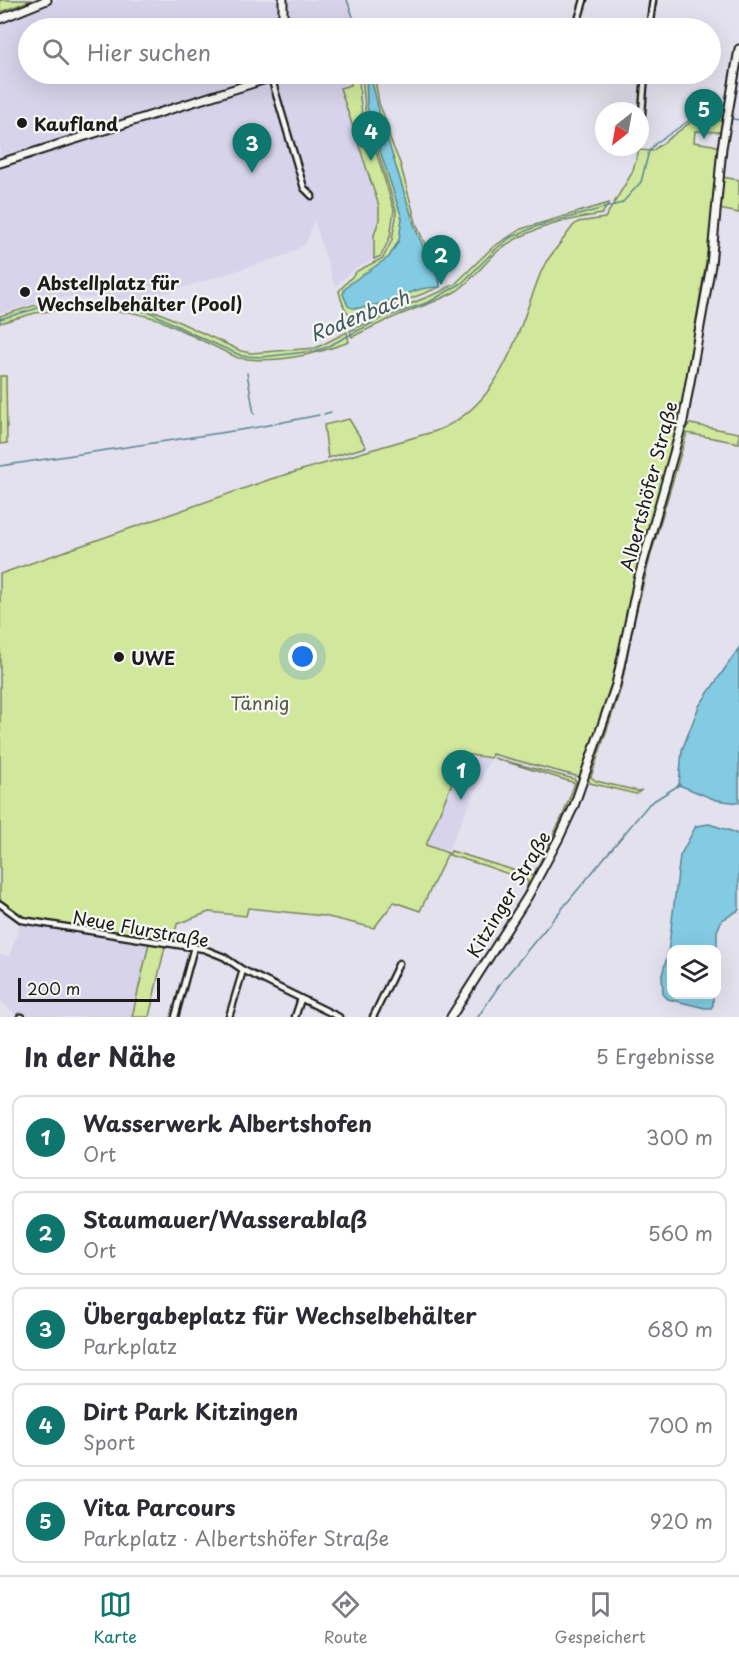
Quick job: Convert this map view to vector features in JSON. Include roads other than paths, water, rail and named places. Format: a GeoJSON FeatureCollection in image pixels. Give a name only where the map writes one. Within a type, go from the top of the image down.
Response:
{"type":"FeatureCollection","features":[{"type":"Feature","properties":{"kind":"street"},"geometry":{"type":"LineString","coordinates":[[0,19],[47,0]]}},
{"type":"Feature","properties":{"kind":"street"},"geometry":{"type":"LineString","coordinates":[[283,0],[283,18]]}},
{"type":"Feature","properties":{"kind":"street"},"geometry":{"type":"LineString","coordinates":[[579,18],[584,0]]}},
{"type":"Feature","properties":{"kind":"street"},"geometry":{"type":"LineString","coordinates":[[650,18],[653,0]]}},
{"type":"Feature","properties":{"kind":"street","name":"Albertshöfer Straße"},"geometry":{"type":"LineString","coordinates":[[583,781],[616,685],[638,580],[683,422],[711,265],[727,114],[739,49]]}},
{"type":"Feature","properties":{"kind":"street"},"geometry":{"type":"LineString","coordinates":[[0,163],[249,84]]}},
{"type":"Feature","properties":{"kind":"street"},"geometry":{"type":"LineString","coordinates":[[273,84],[304,188],[312,196]]}},
{"type":"Feature","properties":{"kind":"street"},"geometry":{"type":"LineString","coordinates":[[643,102],[644,84]]}},
{"type":"Feature","properties":{"kind":"street","name":"Kitzinger Straße"},"geometry":{"type":"LineString","coordinates":[[451,1017],[538,878],[560,838],[583,781]]}},
{"type":"Feature","properties":{"kind":"street","name":"Neue Flurstraße"},"geometry":{"type":"LineString","coordinates":[[0,904],[22,920],[66,929],[204,949],[224,957],[243,970],[339,1017]]}},
{"type":"Feature","properties":{"kind":"street"},"geometry":{"type":"LineString","coordinates":[[176,1017],[194,947]]}},
{"type":"Feature","properties":{"kind":"street"},"geometry":{"type":"LineString","coordinates":[[373,1017],[399,963]]}},
{"type":"Feature","properties":{"kind":"street"},"geometry":{"type":"LineString","coordinates":[[229,1017],[243,970]]}},
{"type":"Feature","properties":{"kind":"street"},"geometry":{"type":"LineString","coordinates":[[295,1017],[301,999]]}},
{"type":"Feature","properties":{"kind":"water"},"geometry":{"type":"Polygon","coordinates":[[[366,84],[372,84],[415,227],[440,282],[440,287],[421,289],[372,306],[354,308],[348,306],[343,294],[345,289],[389,257],[399,240],[402,218],[367,106],[366,84]]]}},
{"type":"Feature","properties":{"kind":"water"},"geometry":{"type":"Polygon","coordinates":[[[739,648],[739,803],[716,800],[679,785],[682,750],[699,706],[739,648]]]}},
{"type":"Feature","properties":{"kind":"water"},"geometry":{"type":"Polygon","coordinates":[[[709,824],[739,835],[739,910],[722,920],[717,931],[717,945],[669,945],[680,856],[696,826],[709,824]]]}},
{"type":"Feature","properties":{"kind":"water"},"geometry":{"type":"Polygon","coordinates":[[[667,957],[667,998],[663,994],[662,975],[667,957]]]}},
{"type":"Feature","properties":{"kind":"water"},"geometry":{"type":"Polygon","coordinates":[[[668,999],[713,999],[711,1008],[668,999]]]}},
{"type":"Feature","properties":{"kind":"waterway"},"geometry":{"type":"LineString","coordinates":[[347,0],[353,18]]}},
{"type":"Feature","properties":{"kind":"waterway","name":"Rodenbach"},"geometry":{"type":"LineString","coordinates":[[0,319],[42,307],[131,309],[152,313],[242,356],[262,357],[315,351],[380,319],[429,302],[462,283],[510,238],[535,227],[622,203],[641,182],[649,151],[656,143],[693,118],[711,115],[724,117]]}},
{"type":"Feature","properties":{"kind":"waterway","name":"Rodenbach"},"geometry":{"type":"LineString","coordinates":[[729,118],[739,120]]}},
{"type":"Feature","properties":{"kind":"waterway"},"geometry":{"type":"LineString","coordinates":[[247,373],[254,414]]}},
{"type":"Feature","properties":{"kind":"waterway"},"geometry":{"type":"LineString","coordinates":[[324,414],[331,412]]}},
{"type":"Feature","properties":{"kind":"waterway"},"geometry":{"type":"LineString","coordinates":[[0,466],[253,428],[319,415]]}},
{"type":"Feature","properties":{"kind":"waterway"},"geometry":{"type":"LineString","coordinates":[[478,1017],[502,981],[649,804],[679,785]]}},
{"type":"Feature","properties":{"kind":"place","name":"Kaufland"},"geometry":{"type":"Point","coordinates":[22,123]}},
{"type":"Feature","properties":{"kind":"place","name":"Vita Parcours"},"geometry":{"type":"Point","coordinates":[704,139]}},
{"type":"Feature","properties":{"kind":"place","name":"Dirt Park Kitzingen"},"geometry":{"type":"Point","coordinates":[371,161]}},
{"type":"Feature","properties":{"kind":"place","name":"Übergabeplatz für Wechselbehälter"},"geometry":{"type":"Point","coordinates":[252,173]}},
{"type":"Feature","properties":{"kind":"place","name":"Staumauer/Wasserablaß"},"geometry":{"type":"Point","coordinates":[441,285]}},
{"type":"Feature","properties":{"kind":"place","name":"Abstellplatz für Wechselbehälter (Pool)"},"geometry":{"type":"Point","coordinates":[25,292]}},
{"type":"Feature","properties":{"kind":"place","name":"UWE"},"geometry":{"type":"Point","coordinates":[119,657]}},
{"type":"Feature","properties":{"kind":"place","name":"Wasserwerk Albertshofen"},"geometry":{"type":"Point","coordinates":[461,800]}},
{"type":"Feature","properties":{"kind":"park label","name":"Tännig"},"geometry":{"type":"Point","coordinates":[260,702]}}]}
